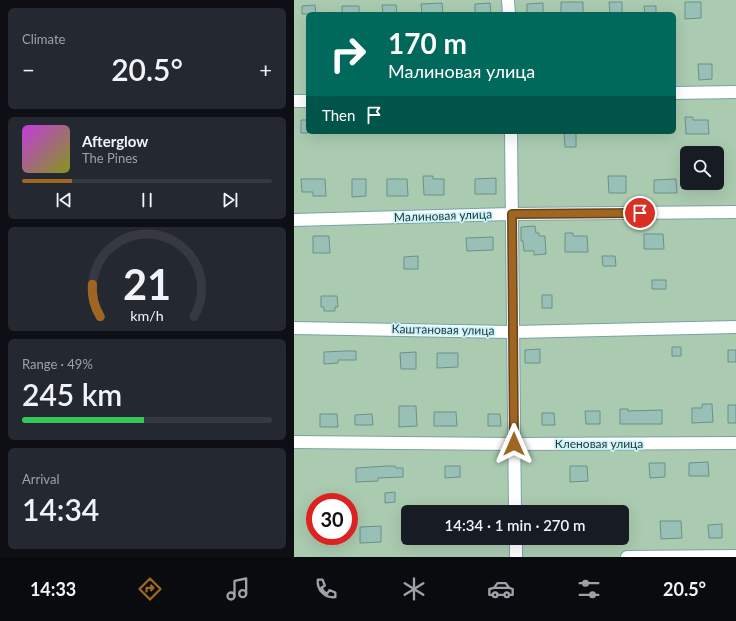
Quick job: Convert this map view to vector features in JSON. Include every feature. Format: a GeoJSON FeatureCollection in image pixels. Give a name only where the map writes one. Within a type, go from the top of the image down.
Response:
{"type":"FeatureCollection","features":[{"type":"Feature","properties":{"kind":"street"},"geometry":{"type":"LineString","coordinates":[[508,0],[509,12]]}},
{"type":"Feature","properties":{"kind":"street"},"geometry":{"type":"LineString","coordinates":[[676,93],[736,92]]}},
{"type":"Feature","properties":{"kind":"street"},"geometry":{"type":"LineString","coordinates":[[294,101],[306,101]]}},
{"type":"Feature","properties":{"kind":"street"},"geometry":{"type":"LineString","coordinates":[[511,134],[515,505]]}},
{"type":"Feature","properties":{"kind":"street","name":"Малиновая улица"},"geometry":{"type":"LineString","coordinates":[[294,220],[512,214],[736,212]]}},
{"type":"Feature","properties":{"kind":"street","name":"Каштановая улица"},"geometry":{"type":"LineString","coordinates":[[294,328],[514,332],[736,328]]}},
{"type":"Feature","properties":{"kind":"street","name":"Кленовая улица"},"geometry":{"type":"LineString","coordinates":[[294,442],[514,444],[736,443]]}},
{"type":"Feature","properties":{"kind":"street"},"geometry":{"type":"LineString","coordinates":[[516,545],[516,557]]}},
{"type":"Feature","properties":{"kind":"street"},"geometry":{"type":"LineString","coordinates":[[627,557],[736,556]]}},
{"type":"Feature","properties":{"kind":"green space"},"geometry":{"type":"Polygon","coordinates":[[[294,0],[736,0],[736,557],[294,557],[294,0]]]}},
{"type":"Feature","properties":{"kind":"building"},"geometry":{"type":"Polygon","coordinates":[[[561,2],[583,2],[583,12],[561,12],[561,2]]]}},
{"type":"Feature","properties":{"kind":"building"},"geometry":{"type":"Polygon","coordinates":[[[609,2],[622,2],[622,12],[610,12],[609,2]]]}},
{"type":"Feature","properties":{"kind":"building"},"geometry":{"type":"Polygon","coordinates":[[[685,2],[701,2],[701,18],[685,19],[685,2]]]}},
{"type":"Feature","properties":{"kind":"building"},"geometry":{"type":"Polygon","coordinates":[[[442,3],[443,12],[422,12],[421,4],[442,3]]]}},
{"type":"Feature","properties":{"kind":"building"},"geometry":{"type":"Polygon","coordinates":[[[490,3],[491,12],[475,12],[475,4],[490,3]]]}},
{"type":"Feature","properties":{"kind":"building"},"geometry":{"type":"Polygon","coordinates":[[[543,3],[543,12],[527,12],[527,4],[543,3]]]}},
{"type":"Feature","properties":{"kind":"building"},"geometry":{"type":"Polygon","coordinates":[[[315,5],[316,12],[306,12],[306,14],[302,14],[302,6],[315,5]]]}},
{"type":"Feature","properties":{"kind":"building"},"geometry":{"type":"Polygon","coordinates":[[[382,5],[396,5],[397,12],[383,12],[382,5]]]}},
{"type":"Feature","properties":{"kind":"building"},"geometry":{"type":"Polygon","coordinates":[[[342,6],[359,6],[359,12],[342,12],[342,6]]]}},
{"type":"Feature","properties":{"kind":"building"},"geometry":{"type":"Polygon","coordinates":[[[644,6],[656,6],[656,12],[645,12],[644,6]]]}},
{"type":"Feature","properties":{"kind":"building"},"geometry":{"type":"Polygon","coordinates":[[[698,64],[712,64],[712,79],[699,80],[698,64]]]}},
{"type":"Feature","properties":{"kind":"building"},"geometry":{"type":"Polygon","coordinates":[[[685,117],[693,117],[693,120],[708,120],[709,134],[686,134],[685,117]]]}},
{"type":"Feature","properties":{"kind":"building"},"geometry":{"type":"Polygon","coordinates":[[[301,120],[306,120],[306,133],[301,133],[301,120]]]}},
{"type":"Feature","properties":{"kind":"building"},"geometry":{"type":"Polygon","coordinates":[[[564,134],[576,134],[576,147],[565,147],[564,134]]]}},
{"type":"Feature","properties":{"kind":"building"},"geometry":{"type":"Polygon","coordinates":[[[423,176],[433,176],[433,179],[444,179],[444,195],[424,195],[423,176]]]}},
{"type":"Feature","properties":{"kind":"building"},"geometry":{"type":"Polygon","coordinates":[[[608,176],[626,176],[626,193],[609,193],[608,176]]]}},
{"type":"Feature","properties":{"kind":"building"},"geometry":{"type":"Polygon","coordinates":[[[496,178],[496,194],[475,194],[475,179],[496,178]]]}},
{"type":"Feature","properties":{"kind":"building"},"geometry":{"type":"Polygon","coordinates":[[[301,179],[325,179],[326,196],[313,196],[313,192],[302,192],[301,179]]]}},
{"type":"Feature","properties":{"kind":"building"},"geometry":{"type":"Polygon","coordinates":[[[352,179],[366,179],[366,196],[352,197],[352,179]]]}},
{"type":"Feature","properties":{"kind":"building"},"geometry":{"type":"Polygon","coordinates":[[[387,179],[407,179],[408,196],[387,196],[387,179]]]}},
{"type":"Feature","properties":{"kind":"building"},"geometry":{"type":"Polygon","coordinates":[[[676,179],[677,193],[654,193],[654,180],[676,179]]]}},
{"type":"Feature","properties":{"kind":"building"},"geometry":{"type":"Polygon","coordinates":[[[535,226],[536,233],[539,233],[539,236],[545,236],[546,254],[534,255],[534,251],[524,251],[523,241],[521,241],[521,227],[535,226]]]}},
{"type":"Feature","properties":{"kind":"building"},"geometry":{"type":"Polygon","coordinates":[[[565,233],[573,233],[573,236],[587,236],[588,252],[565,252],[565,233]]]}},
{"type":"Feature","properties":{"kind":"building"},"geometry":{"type":"Polygon","coordinates":[[[644,234],[663,234],[664,249],[644,249],[644,234]]]}},
{"type":"Feature","properties":{"kind":"building"},"geometry":{"type":"Polygon","coordinates":[[[313,236],[329,236],[330,253],[313,253],[313,236]]]}},
{"type":"Feature","properties":{"kind":"building"},"geometry":{"type":"Polygon","coordinates":[[[493,237],[493,250],[467,251],[466,238],[493,237]]]}},
{"type":"Feature","properties":{"kind":"building"},"geometry":{"type":"Polygon","coordinates":[[[418,256],[418,269],[404,269],[404,257],[418,256]]]}},
{"type":"Feature","properties":{"kind":"building"},"geometry":{"type":"Polygon","coordinates":[[[602,256],[615,256],[616,266],[603,266],[602,256]]]}},
{"type":"Feature","properties":{"kind":"building"},"geometry":{"type":"Polygon","coordinates":[[[652,280],[666,280],[666,289],[652,289],[652,280]]]}},
{"type":"Feature","properties":{"kind":"building"},"geometry":{"type":"Polygon","coordinates":[[[542,295],[552,295],[552,308],[542,308],[542,295]]]}},
{"type":"Feature","properties":{"kind":"building"},"geometry":{"type":"Polygon","coordinates":[[[321,296],[337,296],[338,307],[335,307],[335,311],[324,311],[324,307],[321,307],[321,296]]]}},
{"type":"Feature","properties":{"kind":"building"},"geometry":{"type":"Polygon","coordinates":[[[672,347],[681,347],[681,356],[672,356],[672,347]]]}},
{"type":"Feature","properties":{"kind":"building"},"geometry":{"type":"Polygon","coordinates":[[[540,349],[540,363],[525,363],[525,350],[540,349]]]}},
{"type":"Feature","properties":{"kind":"building"},"geometry":{"type":"Polygon","coordinates":[[[728,350],[736,350],[736,362],[728,362],[728,350]]]}},
{"type":"Feature","properties":{"kind":"building"},"geometry":{"type":"Polygon","coordinates":[[[356,351],[356,360],[338,360],[338,363],[324,364],[324,352],[356,351]]]}},
{"type":"Feature","properties":{"kind":"building"},"geometry":{"type":"Polygon","coordinates":[[[416,352],[416,369],[401,369],[400,353],[416,352]]]}},
{"type":"Feature","properties":{"kind":"building"},"geometry":{"type":"Polygon","coordinates":[[[437,353],[458,353],[458,367],[437,368],[437,353]]]}},
{"type":"Feature","properties":{"kind":"building"},"geometry":{"type":"Polygon","coordinates":[[[702,404],[712,404],[713,422],[692,423],[692,408],[702,408],[702,404]]]}},
{"type":"Feature","properties":{"kind":"building"},"geometry":{"type":"Polygon","coordinates":[[[728,405],[736,405],[736,423],[728,423],[728,405]]]}},
{"type":"Feature","properties":{"kind":"building"},"geometry":{"type":"Polygon","coordinates":[[[399,406],[416,406],[417,426],[399,427],[399,406]]]}},
{"type":"Feature","properties":{"kind":"building"},"geometry":{"type":"Polygon","coordinates":[[[620,409],[628,409],[628,411],[662,410],[662,424],[620,424],[620,409]]]}},
{"type":"Feature","properties":{"kind":"building"},"geometry":{"type":"Polygon","coordinates":[[[585,411],[600,411],[600,424],[586,424],[585,411]]]}},
{"type":"Feature","properties":{"kind":"building"},"geometry":{"type":"Polygon","coordinates":[[[434,412],[456,412],[457,426],[434,426],[434,412]]]}},
{"type":"Feature","properties":{"kind":"building"},"geometry":{"type":"Polygon","coordinates":[[[542,413],[554,413],[555,425],[542,425],[542,413]]]}},
{"type":"Feature","properties":{"kind":"building"},"geometry":{"type":"Polygon","coordinates":[[[320,414],[337,414],[338,427],[320,427],[320,414]]]}},
{"type":"Feature","properties":{"kind":"building"},"geometry":{"type":"Polygon","coordinates":[[[372,414],[373,425],[355,425],[355,415],[372,414]]]}},
{"type":"Feature","properties":{"kind":"building"},"geometry":{"type":"Polygon","coordinates":[[[488,414],[500,414],[501,426],[488,426],[488,414]]]}},
{"type":"Feature","properties":{"kind":"building"},"geometry":{"type":"Polygon","coordinates":[[[708,462],[709,476],[689,476],[689,463],[708,462]]]}},
{"type":"Feature","properties":{"kind":"building"},"geometry":{"type":"Polygon","coordinates":[[[649,463],[665,463],[665,477],[650,478],[649,463]]]}},
{"type":"Feature","properties":{"kind":"building"},"geometry":{"type":"Polygon","coordinates":[[[388,466],[403,468],[403,477],[378,478],[378,481],[356,482],[356,468],[388,466]]]}},
{"type":"Feature","properties":{"kind":"building"},"geometry":{"type":"Polygon","coordinates":[[[445,466],[460,466],[460,477],[445,478],[445,466]]]}},
{"type":"Feature","properties":{"kind":"building"},"geometry":{"type":"Polygon","coordinates":[[[570,466],[587,466],[588,481],[570,482],[570,466]]]}},
{"type":"Feature","properties":{"kind":"building"},"geometry":{"type":"Polygon","coordinates":[[[395,492],[395,502],[385,503],[385,493],[395,492]]]}},
{"type":"Feature","properties":{"kind":"building"},"geometry":{"type":"Polygon","coordinates":[[[660,521],[681,521],[682,538],[661,539],[660,521]]]}},
{"type":"Feature","properties":{"kind":"building"},"geometry":{"type":"Polygon","coordinates":[[[722,524],[722,538],[709,538],[708,525],[722,524]]]}},
{"type":"Feature","properties":{"kind":"building"},"geometry":{"type":"Polygon","coordinates":[[[381,526],[381,542],[360,543],[360,527],[381,526]]]}},
{"type":"Feature","properties":{"kind":"route"},"geometry":{"type":"LineString","coordinates":[[514,444],[512,214],[640,213]]}}]}
